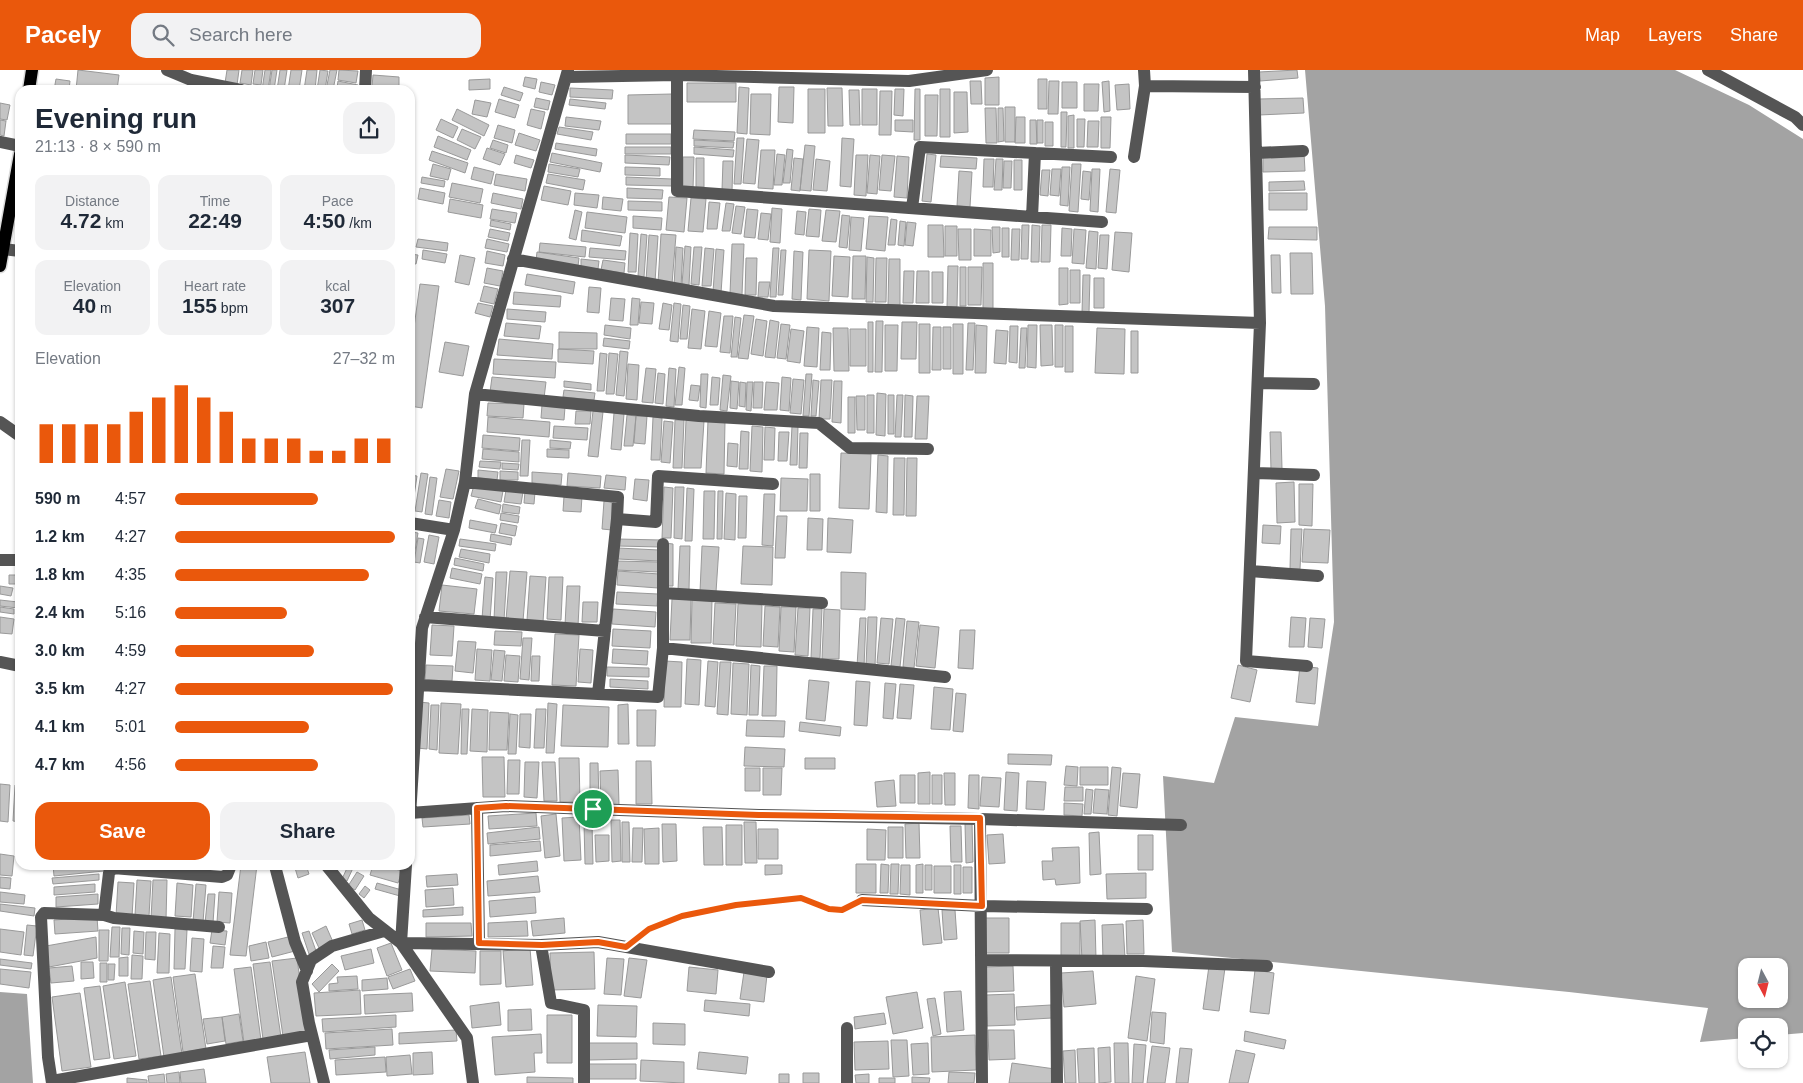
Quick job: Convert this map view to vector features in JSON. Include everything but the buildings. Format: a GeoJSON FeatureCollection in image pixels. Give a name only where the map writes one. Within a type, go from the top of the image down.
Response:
{"type":"FeatureCollection","features":[{"type":"Feature","properties":{"kind":"main road"},"geometry":{"type":"LineString","coordinates":[[30,85],[32,70]]}},
{"type":"Feature","properties":{"kind":"main road"},"geometry":{"type":"LineString","coordinates":[[1,258],[15,181]]}},
{"type":"Feature","properties":{"kind":"street"},"geometry":{"type":"LineString","coordinates":[[167,70],[191,80],[216,85]]}},
{"type":"Feature","properties":{"kind":"street"},"geometry":{"type":"LineString","coordinates":[[365,85],[366,70]]}},
{"type":"Feature","properties":{"kind":"street"},"geometry":{"type":"LineString","coordinates":[[415,733],[422,628],[454,530],[465,482],[475,394],[568,74],[797,74],[909,81],[987,70]]}},
{"type":"Feature","properties":{"kind":"street"},"geometry":{"type":"LineString","coordinates":[[1134,157],[1145,86],[1144,70]]}},
{"type":"Feature","properties":{"kind":"street"},"geometry":{"type":"LineString","coordinates":[[1254,70],[1260,323],[1246,661],[1307,666]]}},
{"type":"Feature","properties":{"kind":"street"},"geometry":{"type":"LineString","coordinates":[[1708,70],[1795,117],[1803,125]]}},
{"type":"Feature","properties":{"kind":"street"},"geometry":{"type":"LineString","coordinates":[[677,75],[677,191],[1102,222]]}},
{"type":"Feature","properties":{"kind":"street"},"geometry":{"type":"LineString","coordinates":[[1145,86],[1255,87]]}},
{"type":"Feature","properties":{"kind":"street"},"geometry":{"type":"LineString","coordinates":[[0,142],[15,145]]}},
{"type":"Feature","properties":{"kind":"street"},"geometry":{"type":"LineString","coordinates":[[912,208],[920,147],[1111,157]]}},
{"type":"Feature","properties":{"kind":"street"},"geometry":{"type":"LineString","coordinates":[[1256,153],[1303,151]]}},
{"type":"Feature","properties":{"kind":"street"},"geometry":{"type":"LineString","coordinates":[[1032,217],[1035,153]]}},
{"type":"Feature","properties":{"kind":"street"},"geometry":{"type":"LineString","coordinates":[[1,258],[15,253]]}},
{"type":"Feature","properties":{"kind":"street"},"geometry":{"type":"LineString","coordinates":[[513,259],[774,306],[1260,323]]}},
{"type":"Feature","properties":{"kind":"street"},"geometry":{"type":"LineString","coordinates":[[1258,383],[1314,384]]}},
{"type":"Feature","properties":{"kind":"street"},"geometry":{"type":"LineString","coordinates":[[475,394],[699,416],[818,423],[850,448],[928,449]]}},
{"type":"Feature","properties":{"kind":"street"},"geometry":{"type":"LineString","coordinates":[[0,422],[15,432]]}},
{"type":"Feature","properties":{"kind":"street"},"geometry":{"type":"LineString","coordinates":[[1254,473],[1314,475]]}},
{"type":"Feature","properties":{"kind":"street"},"geometry":{"type":"LineString","coordinates":[[617,520],[656,522],[658,476],[773,484]]}},
{"type":"Feature","properties":{"kind":"street"},"geometry":{"type":"LineString","coordinates":[[465,482],[618,497],[598,694]]}},
{"type":"Feature","properties":{"kind":"street"},"geometry":{"type":"LineString","coordinates":[[415,525],[454,530]]}},
{"type":"Feature","properties":{"kind":"street"},"geometry":{"type":"LineString","coordinates":[[418,685],[658,697],[663,648],[663,544]]}},
{"type":"Feature","properties":{"kind":"street"},"geometry":{"type":"LineString","coordinates":[[0,560],[15,560]]}},
{"type":"Feature","properties":{"kind":"street"},"geometry":{"type":"LineString","coordinates":[[1250,571],[1318,576]]}},
{"type":"Feature","properties":{"kind":"street"},"geometry":{"type":"LineString","coordinates":[[663,593],[822,604]]}},
{"type":"Feature","properties":{"kind":"street"},"geometry":{"type":"LineString","coordinates":[[425,617],[605,631]]}},
{"type":"Feature","properties":{"kind":"street"},"geometry":{"type":"LineString","coordinates":[[663,648],[945,677]]}},
{"type":"Feature","properties":{"kind":"street"},"geometry":{"type":"LineString","coordinates":[[0,662],[15,665]]}},
{"type":"Feature","properties":{"kind":"street"},"geometry":{"type":"LineString","coordinates":[[415,814],[506,806],[1182,825]]}},
{"type":"Feature","properties":{"kind":"street"},"geometry":{"type":"LineString","coordinates":[[477,808],[479,943]]}},
{"type":"Feature","properties":{"kind":"street"},"geometry":{"type":"LineString","coordinates":[[980,818],[982,1083]]}},
{"type":"Feature","properties":{"kind":"street"},"geometry":{"type":"LineString","coordinates":[[104,915],[109,872],[111,870]]}},
{"type":"Feature","properties":{"kind":"street"},"geometry":{"type":"LineString","coordinates":[[137,870],[222,877],[227,875],[229,870]]}},
{"type":"Feature","properties":{"kind":"street"},"geometry":{"type":"LineString","coordinates":[[276,870],[295,942],[307,971]]}},
{"type":"Feature","properties":{"kind":"street"},"geometry":{"type":"LineString","coordinates":[[330,870],[369,918],[401,943],[467,1038],[473,1083]]}},
{"type":"Feature","properties":{"kind":"street"},"geometry":{"type":"LineString","coordinates":[[401,943],[406,870]]}},
{"type":"Feature","properties":{"kind":"street"},"geometry":{"type":"LineString","coordinates":[[862,900],[982,906],[1147,909]]}},
{"type":"Feature","properties":{"kind":"street"},"geometry":{"type":"LineString","coordinates":[[220,927],[114,918],[104,915],[44,912],[41,917],[48,1057],[52,1082],[312,1035]]}},
{"type":"Feature","properties":{"kind":"street"},"geometry":{"type":"LineString","coordinates":[[324,1083],[312,1035],[302,982],[311,960],[332,946],[384,930]]}},
{"type":"Feature","properties":{"kind":"street"},"geometry":{"type":"LineString","coordinates":[[401,943],[542,945],[598,942],[769,972]]}},
{"type":"Feature","properties":{"kind":"street"},"geometry":{"type":"LineString","coordinates":[[542,945],[551,1004],[584,1010],[584,1083]]}},
{"type":"Feature","properties":{"kind":"street"},"geometry":{"type":"LineString","coordinates":[[981,960],[1143,961],[1267,966]]}},
{"type":"Feature","properties":{"kind":"street"},"geometry":{"type":"LineString","coordinates":[[1056,961],[1057,1083]]}},
{"type":"Feature","properties":{"kind":"street"},"geometry":{"type":"LineString","coordinates":[[847,1028],[847,1083]]}},
{"type":"Feature","properties":{"kind":"path"},"geometry":{"type":"LineString","coordinates":[[626,947],[649,929],[682,916],[727,906],[801,898],[829,909],[842,910],[862,900]]}},
{"type":"Feature","properties":{"kind":"shaded area"},"geometry":{"type":"Polygon","coordinates":[[[1305,70],[1675,70],[1749,105],[1803,139],[1803,1033],[1788,1034],[1788,1018],[1738,1018],[1738,1039],[1700,1042],[1708,1008],[1172,952],[1163,776],[1214,783],[1235,717],[1318,726],[1334,622],[1325,306],[1305,70]]]}},
{"type":"Feature","properties":{"kind":"shaded area"},"geometry":{"type":"Polygon","coordinates":[[[0,992],[27,994],[33,1083],[0,1083],[0,992]]]}},
{"type":"Feature","properties":{"kind":"route"},"geometry":{"type":"LineString","coordinates":[[506,806],[593,809],[759,815],[980,818],[982,906],[862,900],[842,910],[829,909],[801,898],[736,905],[682,916],[649,929],[626,947],[598,942],[542,945],[479,943],[477,808],[506,806]]}}]}
